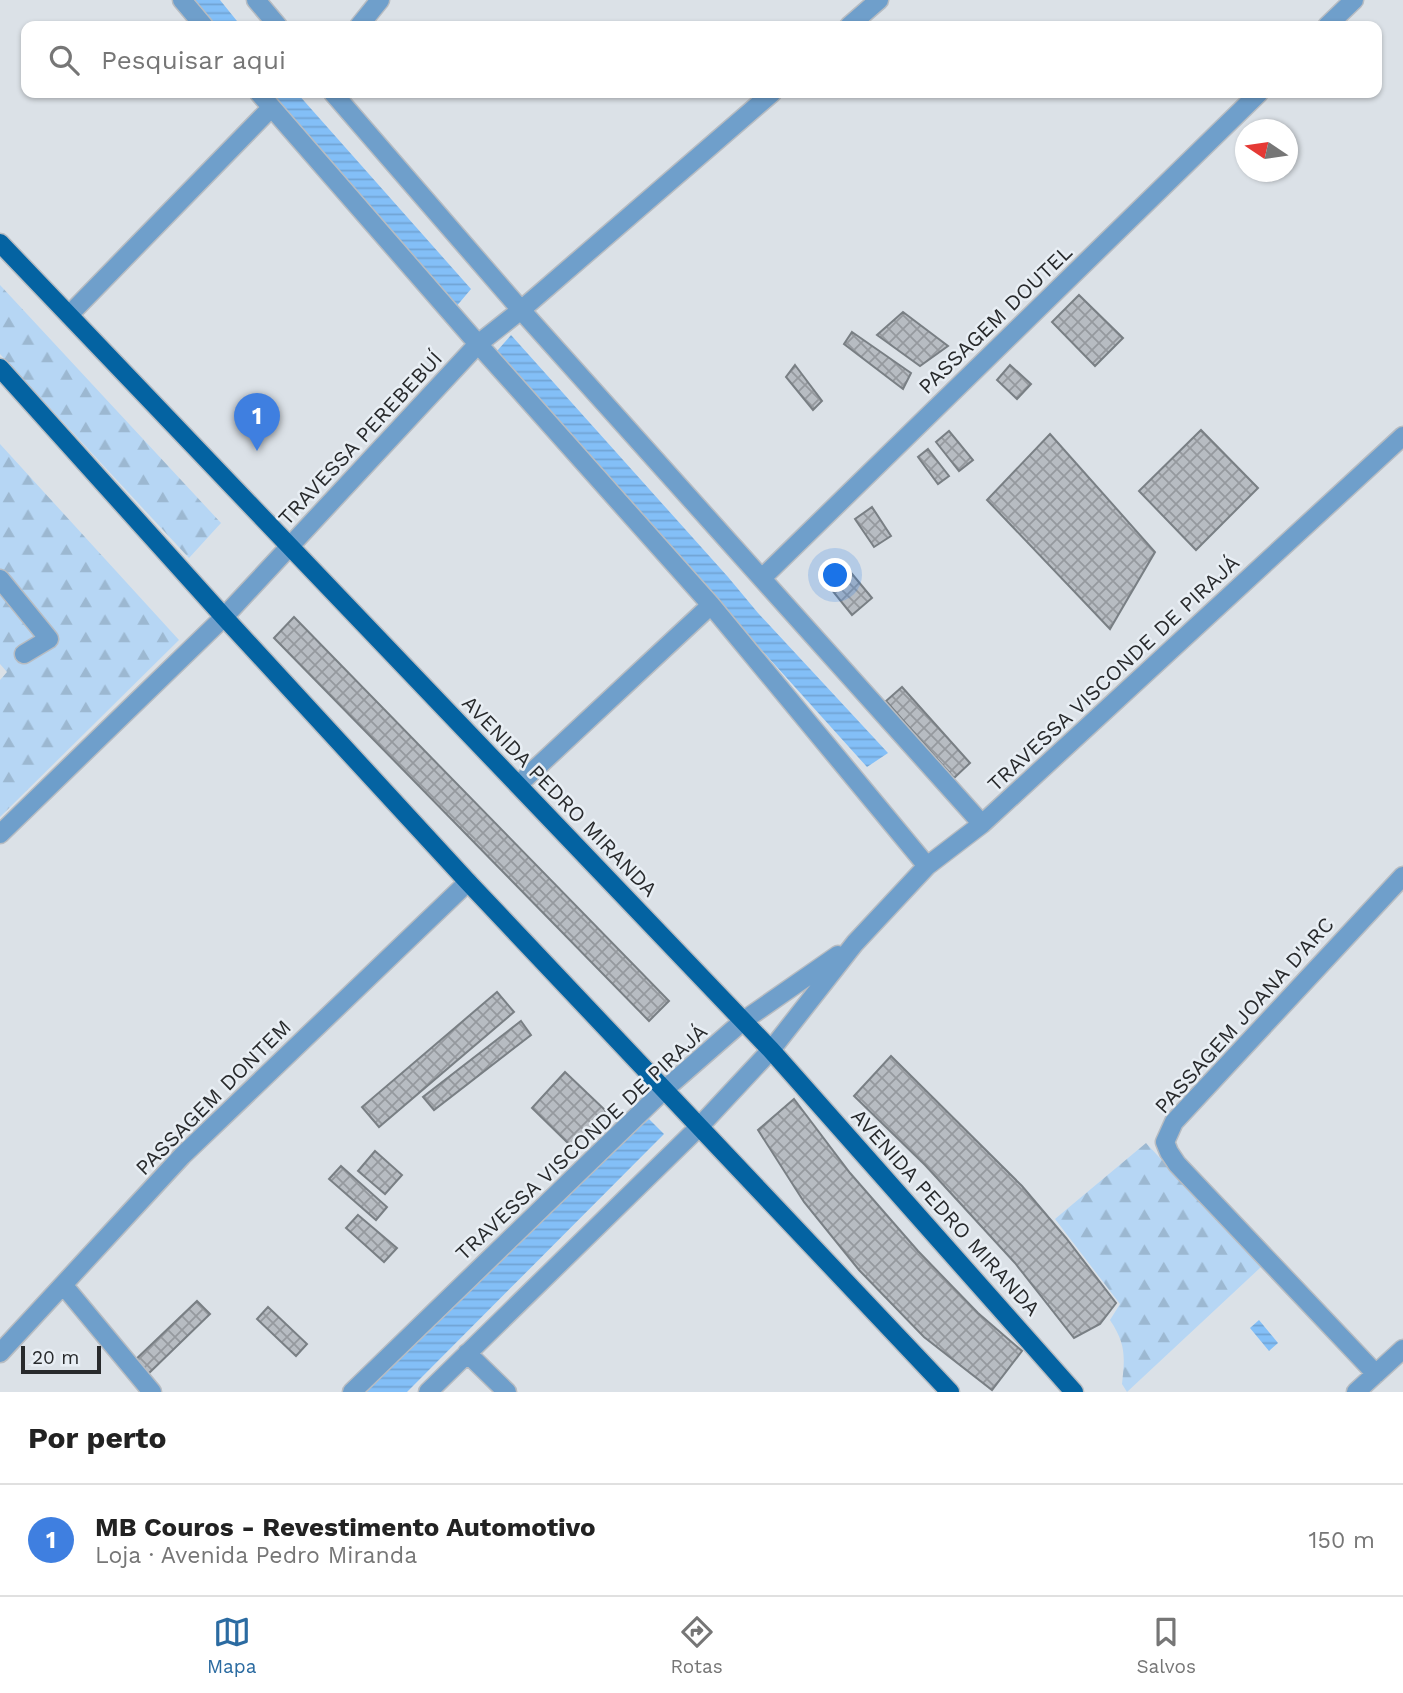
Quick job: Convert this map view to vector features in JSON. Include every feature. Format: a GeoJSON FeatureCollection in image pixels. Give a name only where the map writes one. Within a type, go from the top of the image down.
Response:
{"type":"FeatureCollection","features":[{"type":"Feature","properties":{"kind":"main road","name":"AVENIDA PEDRO MIRANDA"},"geometry":{"type":"LineString","coordinates":[[0,243],[771,1050],[1074,1392]]}},
{"type":"Feature","properties":{"kind":"main road"},"geometry":{"type":"LineString","coordinates":[[0,368],[468,883],[950,1392]]}},
{"type":"Feature","properties":{"kind":"street"},"geometry":{"type":"LineString","coordinates":[[182,0],[200,21]]}},
{"type":"Feature","properties":{"kind":"street"},"geometry":{"type":"LineString","coordinates":[[256,0],[274,21]]}},
{"type":"Feature","properties":{"kind":"street"},"geometry":{"type":"LineString","coordinates":[[363,21],[380,0]]}},
{"type":"Feature","properties":{"kind":"street"},"geometry":{"type":"LineString","coordinates":[[855,21],[879,0]]}},
{"type":"Feature","properties":{"kind":"street"},"geometry":{"type":"LineString","coordinates":[[1332,21],[1354,0]]}},
{"type":"Feature","properties":{"kind":"street"},"geometry":{"type":"LineString","coordinates":[[263,98],[711,605],[927,866]]}},
{"type":"Feature","properties":{"kind":"street"},"geometry":{"type":"LineString","coordinates":[[337,98],[521,310],[982,824]]}},
{"type":"Feature","properties":{"kind":"street","name":"TRAVESSA PEREBEBUÍ"},"geometry":{"type":"LineString","coordinates":[[0,834],[224,617],[478,344],[766,98]]}},
{"type":"Feature","properties":{"kind":"street","name":"PASSAGEM DOUTEL"},"geometry":{"type":"LineString","coordinates":[[763,577],[1254,98]]}},
{"type":"Feature","properties":{"kind":"street"},"geometry":{"type":"LineString","coordinates":[[69,315],[271,108]]}},
{"type":"Feature","properties":{"kind":"street","name":"TRAVESSA VISCONDE DE PIRAJÁ"},"geometry":{"type":"LineString","coordinates":[[428,1392],[699,1128],[771,1050],[855,943],[927,866],[982,824],[1403,436]]}},
{"type":"Feature","properties":{"kind":"street"},"geometry":{"type":"LineString","coordinates":[[0,579],[49,639],[24,654]]}},
{"type":"Feature","properties":{"kind":"street"},"geometry":{"type":"LineString","coordinates":[[518,785],[711,605]]}},
{"type":"Feature","properties":{"kind":"street","name":"PASSAGEM JOANA D'ARC"},"geometry":{"type":"LineString","coordinates":[[1376,1374],[1177,1164],[1165,1142],[1174,1122],[1403,876]]}},
{"type":"Feature","properties":{"kind":"street","name":"PASSAGEM DONTEM"},"geometry":{"type":"LineString","coordinates":[[0,1353],[182,1156],[468,883]]}},
{"type":"Feature","properties":{"kind":"street","name":"TRAVESSA VISCONDE DE PIRAJÁ"},"geometry":{"type":"LineString","coordinates":[[352,1392],[664,1090],[743,1021],[855,943]]}},
{"type":"Feature","properties":{"kind":"street"},"geometry":{"type":"LineString","coordinates":[[64,1286],[152,1392]]}},
{"type":"Feature","properties":{"kind":"street"},"geometry":{"type":"LineString","coordinates":[[1356,1392],[1403,1349]]}},
{"type":"Feature","properties":{"kind":"street"},"geometry":{"type":"LineString","coordinates":[[467,1353],[507,1392]]}},
{"type":"Feature","properties":{"kind":"green space"},"geometry":{"type":"Polygon","coordinates":[[[0,285],[221,523],[189,558],[0,354],[0,285]]]}},
{"type":"Feature","properties":{"kind":"green space"},"geometry":{"type":"Polygon","coordinates":[[[0,444],[179,640],[0,817],[0,680],[7,672],[0,664],[0,444]]]}},
{"type":"Feature","properties":{"kind":"green space"},"geometry":{"type":"Polygon","coordinates":[[[1146,1143],[1261,1267],[1127,1392],[1122,1384],[1122,1344],[1110,1320],[1120,1304],[1055,1219],[1146,1143]]]}},
{"type":"Feature","properties":{"kind":"water"},"geometry":{"type":"Polygon","coordinates":[[[188,0],[220,0],[237,21],[204,21],[188,0]]]}},
{"type":"Feature","properties":{"kind":"water"},"geometry":{"type":"Polygon","coordinates":[[[270,98],[301,98],[471,289],[455,308],[270,98]]]}},
{"type":"Feature","properties":{"kind":"water"},"geometry":{"type":"Polygon","coordinates":[[[511,335],[758,613],[888,753],[867,767],[638,513],[497,351],[511,335]]]}},
{"type":"Feature","properties":{"kind":"water"},"geometry":{"type":"Polygon","coordinates":[[[649,1119],[664,1134],[407,1392],[361,1392],[566,1191],[649,1119]]]}},
{"type":"Feature","properties":{"kind":"water"},"geometry":{"type":"Polygon","coordinates":[[[1259,1320],[1278,1343],[1269,1351],[1250,1328],[1259,1320]]]}},
{"type":"Feature","properties":{"kind":"building"},"geometry":{"type":"Polygon","coordinates":[[[1079,295],[1123,338],[1095,366],[1052,322],[1079,295]]]}},
{"type":"Feature","properties":{"kind":"building"},"geometry":{"type":"Polygon","coordinates":[[[903,312],[948,346],[920,366],[877,335],[903,312]]]}},
{"type":"Feature","properties":{"kind":"building"},"geometry":{"type":"Polygon","coordinates":[[[852,332],[911,373],[903,389],[844,344],[852,332]]]}},
{"type":"Feature","properties":{"kind":"building"},"geometry":{"type":"Polygon","coordinates":[[[795,365],[822,401],[813,410],[786,377],[795,365]]]}},
{"type":"Feature","properties":{"kind":"building"},"geometry":{"type":"Polygon","coordinates":[[[1010,365],[1031,384],[1017,399],[997,380],[1010,365]]]}},
{"type":"Feature","properties":{"kind":"building"},"geometry":{"type":"Polygon","coordinates":[[[1201,430],[1258,488],[1196,550],[1139,491],[1201,430]]]}},
{"type":"Feature","properties":{"kind":"building"},"geometry":{"type":"Polygon","coordinates":[[[949,431],[973,460],[959,471],[936,442],[949,431]]]}},
{"type":"Feature","properties":{"kind":"building"},"geometry":{"type":"Polygon","coordinates":[[[1050,434],[1155,552],[1110,629],[987,500],[1050,434]]]}},
{"type":"Feature","properties":{"kind":"building"},"geometry":{"type":"Polygon","coordinates":[[[928,449],[949,476],[938,484],[918,457],[928,449]]]}},
{"type":"Feature","properties":{"kind":"building"},"geometry":{"type":"Polygon","coordinates":[[[872,507],[891,536],[874,547],[855,519],[872,507]]]}},
{"type":"Feature","properties":{"kind":"building"},"geometry":{"type":"Polygon","coordinates":[[[843,563],[872,598],[852,615],[823,579],[843,563]]]}},
{"type":"Feature","properties":{"kind":"building"},"geometry":{"type":"Polygon","coordinates":[[[294,617],[669,1001],[649,1021],[274,638],[294,617]]]}},
{"type":"Feature","properties":{"kind":"building"},"geometry":{"type":"Polygon","coordinates":[[[902,687],[970,763],[954,778],[886,701],[902,687]]]}},
{"type":"Feature","properties":{"kind":"building"},"geometry":{"type":"Polygon","coordinates":[[[497,992],[514,1012],[379,1127],[362,1107],[497,992]]]}},
{"type":"Feature","properties":{"kind":"building"},"geometry":{"type":"Polygon","coordinates":[[[521,1021],[531,1035],[434,1110],[423,1097],[521,1021]]]}},
{"type":"Feature","properties":{"kind":"building"},"geometry":{"type":"Polygon","coordinates":[[[891,1056],[1022,1186],[1066,1238],[1116,1303],[1100,1324],[1074,1338],[1015,1263],[925,1165],[854,1096],[891,1056]]]}},
{"type":"Feature","properties":{"kind":"building"},"geometry":{"type":"Polygon","coordinates":[[[565,1072],[606,1111],[572,1147],[532,1108],[565,1072]]]}},
{"type":"Feature","properties":{"kind":"building"},"geometry":{"type":"Polygon","coordinates":[[[794,1099],[850,1173],[918,1251],[978,1313],[1022,1351],[992,1390],[924,1337],[859,1270],[804,1202],[758,1130],[794,1099]]]}},
{"type":"Feature","properties":{"kind":"building"},"geometry":{"type":"Polygon","coordinates":[[[375,1151],[402,1175],[385,1194],[358,1171],[375,1151]]]}},
{"type":"Feature","properties":{"kind":"building"},"geometry":{"type":"Polygon","coordinates":[[[341,1166],[387,1207],[376,1220],[329,1179],[341,1166]]]}},
{"type":"Feature","properties":{"kind":"building"},"geometry":{"type":"Polygon","coordinates":[[[358,1215],[397,1248],[384,1262],[346,1228],[358,1215]]]}},
{"type":"Feature","properties":{"kind":"building"},"geometry":{"type":"Polygon","coordinates":[[[197,1301],[210,1314],[147,1375],[134,1361],[197,1301]]]}},
{"type":"Feature","properties":{"kind":"building"},"geometry":{"type":"Polygon","coordinates":[[[268,1307],[307,1344],[296,1356],[257,1319],[268,1307]]]}},
{"type":"Feature","properties":{"kind":"place","name":"MB Couros - Revestimento Automotivo"},"geometry":{"type":"Point","coordinates":[257,451]}}]}
